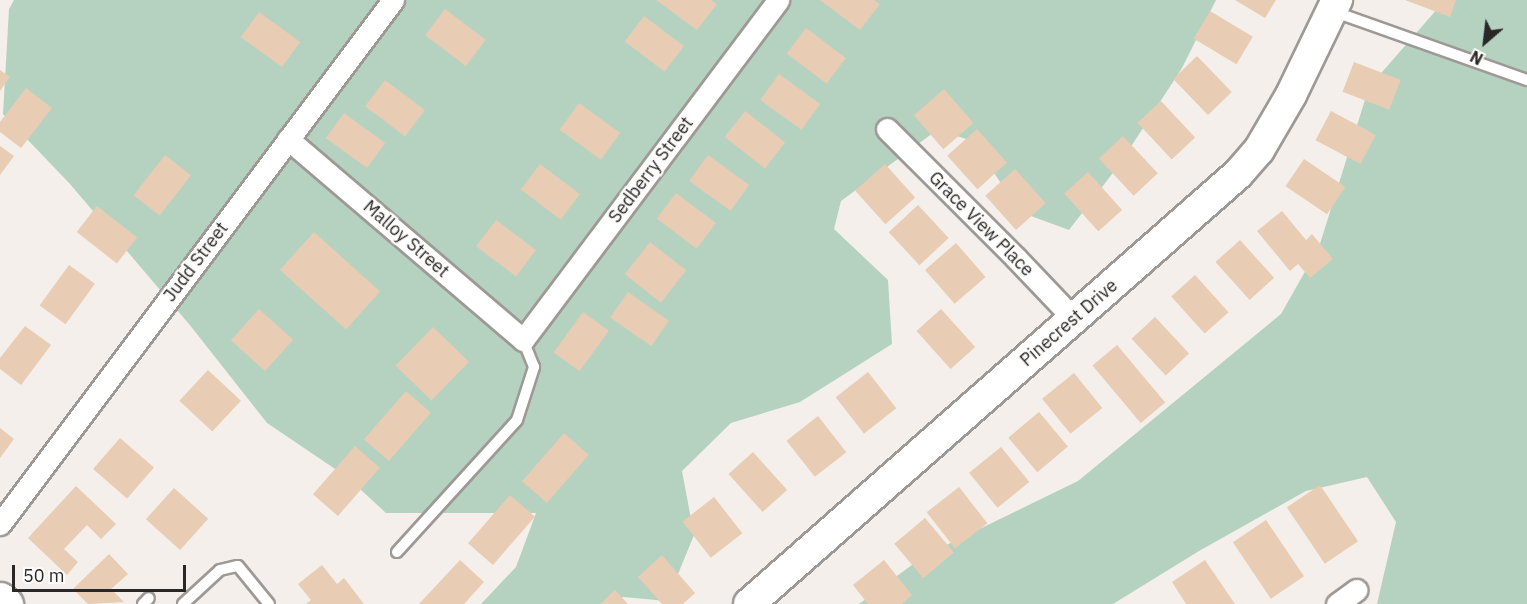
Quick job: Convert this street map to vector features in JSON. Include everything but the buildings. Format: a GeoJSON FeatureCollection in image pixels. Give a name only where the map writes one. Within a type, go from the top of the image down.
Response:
{"type":"FeatureCollection","features":[{"type":"Feature","properties":{"kind":"main road"},"geometry":{"type":"LineString","coordinates":[[0,598],[6,604]]}},
{"type":"Feature","properties":{"kind":"street","name":"Judd Street"},"geometry":{"type":"LineString","coordinates":[[0,525],[393,0]]}},
{"type":"Feature","properties":{"kind":"street","name":"Sedberry Street"},"geometry":{"type":"LineString","coordinates":[[523,340],[778,0]]}},
{"type":"Feature","properties":{"kind":"street","name":"Pinecrest Drive"},"geometry":{"type":"LineString","coordinates":[[749,604],[1238,174],[1259,150],[1291,95],[1335,5]]}},
{"type":"Feature","properties":{"kind":"street","name":"Grace View Place"},"geometry":{"type":"LineString","coordinates":[[887,129],[1016,258],[1074,320]]}},
{"type":"Feature","properties":{"kind":"street","name":"Malloy Street"},"geometry":{"type":"LineString","coordinates":[[288,139],[523,340]]}},
{"type":"Feature","properties":{"kind":"street"},"geometry":{"type":"LineString","coordinates":[[1337,604],[1356,590]]}},
{"type":"Feature","properties":{"kind":"lane"},"geometry":{"type":"LineString","coordinates":[[1335,5],[1527,80]]}},
{"type":"Feature","properties":{"kind":"lane"},"geometry":{"type":"LineString","coordinates":[[397,552],[517,420],[534,367],[523,340]]}},
{"type":"Feature","properties":{"kind":"lane"},"geometry":{"type":"LineString","coordinates":[[183,604],[220,570],[238,566],[269,604]]}},
{"type":"Feature","properties":{"kind":"green space"},"geometry":{"type":"Polygon","coordinates":[[[14,0],[1216,0],[1182,68],[1119,165],[1069,230],[1020,212],[973,141],[937,130],[841,201],[834,229],[888,280],[892,344],[800,402],[731,423],[682,471],[694,535],[667,601],[623,597],[612,604],[481,604],[516,567],[536,513],[386,513],[347,477],[267,423],[189,324],[70,184],[3,114],[9,9],[14,0]]]}},
{"type":"Feature","properties":{"kind":"green space"},"geometry":{"type":"Polygon","coordinates":[[[1445,0],[1527,0],[1527,604],[1377,604],[1396,522],[1367,477],[1306,491],[1199,551],[1113,604],[859,604],[924,556],[1078,481],[1281,314],[1319,247],[1369,87],[1445,0]]]}}]}
